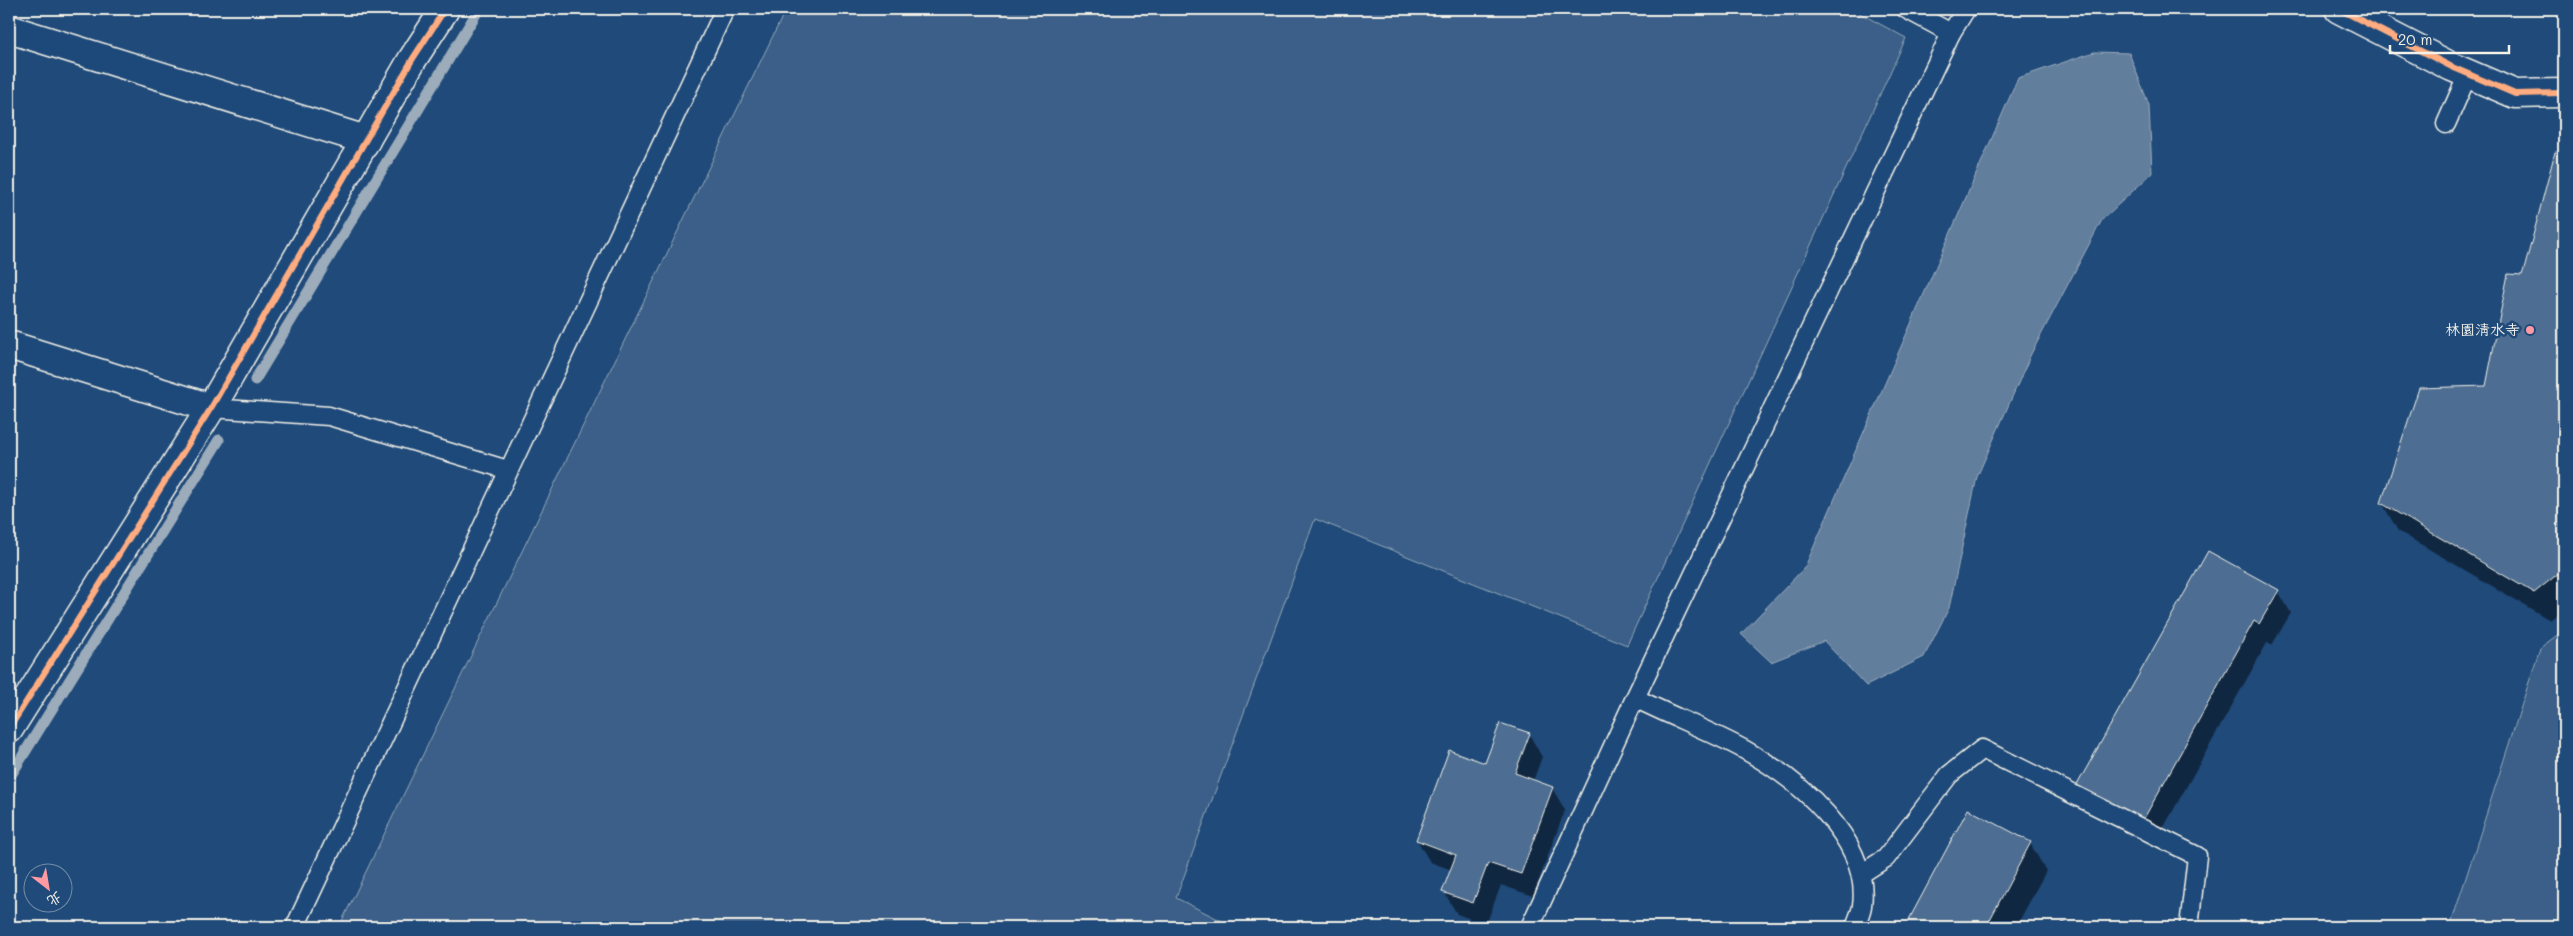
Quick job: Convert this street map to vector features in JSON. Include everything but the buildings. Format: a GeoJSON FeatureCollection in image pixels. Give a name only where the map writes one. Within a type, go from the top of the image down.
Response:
{"type":"FeatureCollection","features":[{"type":"Feature","properties":{"kind":"street"},"geometry":{"type":"LineString","coordinates":[[9,729],[211,408],[444,9]]}},
{"type":"Feature","properties":{"kind":"street"},"geometry":{"type":"LineString","coordinates":[[2339,9],[2468,74],[2515,94],[2564,93]]}},
{"type":"Feature","properties":{"kind":"street"},"geometry":{"type":"LineString","coordinates":[[9,29],[366,140]]}},
{"type":"Feature","properties":{"kind":"street"},"geometry":{"type":"LineString","coordinates":[[9,345],[211,408]]}},
{"type":"Feature","properties":{"kind":"lane"},"geometry":{"type":"LineString","coordinates":[[295,927],[725,9]]}},
{"type":"Feature","properties":{"kind":"lane"},"geometry":{"type":"LineString","coordinates":[[1906,9],[1951,33]]}},
{"type":"Feature","properties":{"kind":"lane"},"geometry":{"type":"LineString","coordinates":[[1530,927],[1635,698],[1951,33],[1966,9]]}},
{"type":"Feature","properties":{"kind":"lane"},"geometry":{"type":"LineString","coordinates":[[2446,124],[2468,74]]}},
{"type":"Feature","properties":{"kind":"lane"},"geometry":{"type":"LineString","coordinates":[[211,408],[329,416],[508,470]]}},
{"type":"Feature","properties":{"kind":"lane"},"geometry":{"type":"LineString","coordinates":[[1635,698],[1745,750],[1787,778],[1825,812],[1850,846],[1861,874],[1862,905],[1855,927]]}},
{"type":"Feature","properties":{"kind":"lane"},"geometry":{"type":"LineString","coordinates":[[1861,874],[1886,858],[1949,775],[1982,748],[2197,856],[2189,927]]}},
{"type":"Feature","properties":{"kind":"shaded area"},"geometry":{"type":"Polygon","coordinates":[[[786,9],[1852,9],[1906,38],[1627,645],[1315,519],[1176,898],[1234,927],[339,927],[786,9]]]}},
{"type":"Feature","properties":{"kind":"shaded area"},"geometry":{"type":"Polygon","coordinates":[[[2094,52],[2129,53],[2149,105],[2152,173],[2102,220],[2031,354],[1977,477],[1949,608],[1924,657],[1866,686],[1824,641],[1771,662],[1741,634],[1805,567],[2018,78],[2094,52]]]}},
{"type":"Feature","properties":{"kind":"shaded area"},"geometry":{"type":"Polygon","coordinates":[[[2564,630],[2564,927],[2450,927],[2540,648],[2564,630]]]}},
{"type":"Feature","properties":{"kind":"waterway"},"geometry":{"type":"LineString","coordinates":[[255,380],[479,9]]}},
{"type":"Feature","properties":{"kind":"waterway"},"geometry":{"type":"LineString","coordinates":[[9,778],[219,440]]}},
{"type":"Feature","properties":{"kind":"cycle path"},"geometry":{"type":"LineString","coordinates":[[9,729],[211,408],[412,60],[445,9]]}},
{"type":"Feature","properties":{"kind":"cycle path"},"geometry":{"type":"LineString","coordinates":[[2339,9],[2452,67],[2515,94],[2564,93]]}},
{"type":"Feature","properties":{"kind":"place","name":"林園清水寺"},"geometry":{"type":"Point","coordinates":[2530,330]}}]}
